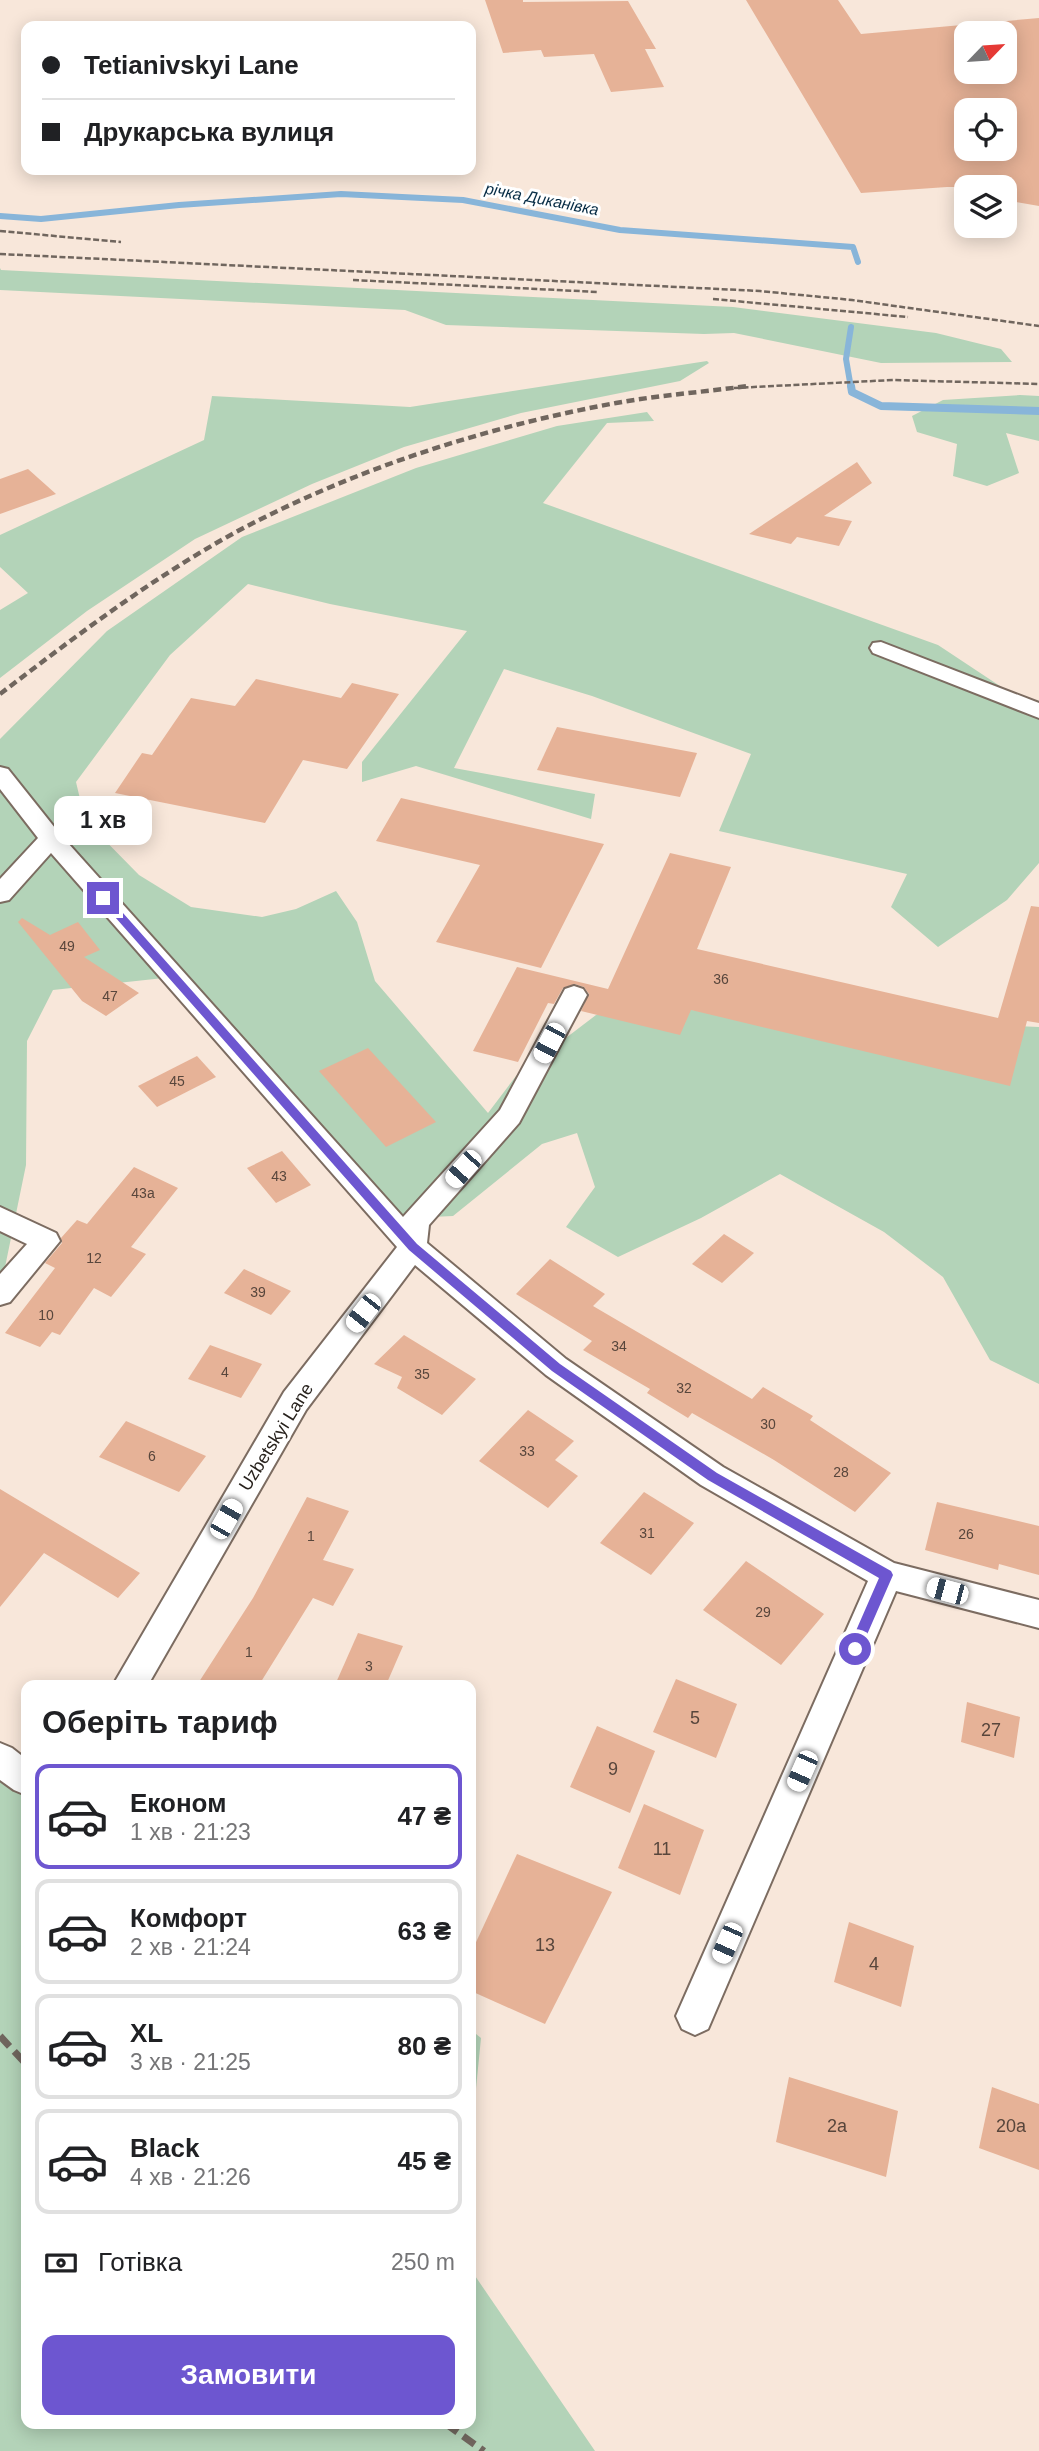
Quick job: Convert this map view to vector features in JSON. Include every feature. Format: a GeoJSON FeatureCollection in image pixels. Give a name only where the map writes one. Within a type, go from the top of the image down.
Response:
{"type":"FeatureCollection","features":[{"type":"Feature","properties":{"kind":"street"},"geometry":{"type":"LineString","coordinates":[[881,648],[1039,711]]}},
{"type":"Feature","properties":{"kind":"street"},"geometry":{"type":"LineString","coordinates":[[0,774],[51,838],[413,1247],[556,1367],[712,1476],[887,1575],[1039,1614]]}},
{"type":"Feature","properties":{"kind":"street"},"geometry":{"type":"LineString","coordinates":[[0,894],[51,838]]}},
{"type":"Feature","properties":{"kind":"street","name":"Uzbetskyi Lane"},"geometry":{"type":"LineString","coordinates":[[133,1680],[295,1401],[413,1247],[415,1222],[510,1116],[574,995]]}},
{"type":"Feature","properties":{"kind":"street"},"geometry":{"type":"LineString","coordinates":[[0,1219],[46,1241],[0,1294]]}},
{"type":"Feature","properties":{"kind":"street"},"geometry":{"type":"LineString","coordinates":[[695,2016],[887,1575]]}},
{"type":"Feature","properties":{"kind":"street"},"geometry":{"type":"LineString","coordinates":[[0,1759],[21,1775]]}},
{"type":"Feature","properties":{"kind":"green space"},"geometry":{"type":"Polygon","coordinates":[[[0,268],[733,307],[936,333],[1001,349],[1012,362],[881,363],[734,333],[446,325],[405,310],[0,290],[0,268]]]}},
{"type":"Feature","properties":{"kind":"green space"},"geometry":{"type":"Polygon","coordinates":[[[707,361],[709,363],[680,381],[521,413],[404,447],[312,484],[195,539],[87,611],[0,678],[0,610],[28,593],[0,567],[0,535],[204,440],[212,396],[410,407],[707,361]]]}},
{"type":"Feature","properties":{"kind":"green space"},"geometry":{"type":"Polygon","coordinates":[[[1039,396],[1039,441],[1006,433],[1019,473],[987,486],[953,476],[957,444],[917,432],[912,416],[943,400],[1039,396]]]}},
{"type":"Feature","properties":{"kind":"green space"},"geometry":{"type":"Polygon","coordinates":[[[647,412],[654,421],[607,423],[543,503],[938,645],[1039,712],[1039,863],[1007,900],[938,947],[891,907],[907,874],[719,831],[751,754],[592,696],[504,669],[454,768],[595,794],[591,819],[416,766],[362,782],[362,762],[467,631],[330,604],[248,584],[170,655],[76,782],[85,820],[139,875],[191,907],[262,917],[296,909],[336,891],[357,922],[375,981],[488,1113],[516,1076],[596,1015],[691,1010],[1039,1027],[1039,1384],[990,1360],[943,1277],[884,1232],[780,1174],[701,1218],[618,1257],[566,1227],[595,1187],[577,1133],[542,1144],[453,1216],[389,1219],[173,977],[53,990],[27,1041],[26,1165],[4,1272],[0,1276],[0,739],[107,631],[242,537],[416,468],[557,426],[647,412]]]}},
{"type":"Feature","properties":{"kind":"green space"},"geometry":{"type":"Polygon","coordinates":[[[0,1759],[21,1775],[21,2429],[476,2429],[476,2277],[595,2451],[0,2451],[0,1759]]]}},
{"type":"Feature","properties":{"kind":"green space"},"geometry":{"type":"Polygon","coordinates":[[[476,2034],[481,2038],[476,2088],[476,2034]]]}},
{"type":"Feature","properties":{"kind":"building"},"geometry":{"type":"Polygon","coordinates":[[[485,0],[628,1],[656,49],[645,49],[664,87],[611,92],[594,54],[544,57],[541,50],[503,53],[485,0]]]}},
{"type":"Feature","properties":{"kind":"building"},"geometry":{"type":"Polygon","coordinates":[[[746,0],[838,0],[861,34],[954,26],[954,84],[1017,84],[1017,21],[1006,21],[1039,18],[1039,206],[1017,202],[1017,175],[954,175],[954,187],[861,193],[746,0]]]}},
{"type":"Feature","properties":{"kind":"building"},"geometry":{"type":"Polygon","coordinates":[[[857,462],[872,483],[824,516],[852,521],[839,546],[797,537],[791,544],[749,534],[857,462]]]}},
{"type":"Feature","properties":{"kind":"building"},"geometry":{"type":"Polygon","coordinates":[[[28,469],[56,494],[0,514],[0,479],[28,469]]]}},
{"type":"Feature","properties":{"kind":"building"},"geometry":{"type":"Polygon","coordinates":[[[256,679],[341,698],[352,683],[399,694],[347,769],[303,760],[265,823],[115,793],[142,753],[152,755],[191,698],[235,706],[256,679]]]}},
{"type":"Feature","properties":{"kind":"building"},"geometry":{"type":"Polygon","coordinates":[[[557,727],[697,753],[680,797],[537,770],[557,727]]]}},
{"type":"Feature","properties":{"kind":"building"},"geometry":{"type":"Polygon","coordinates":[[[401,798],[604,844],[541,968],[436,942],[480,865],[376,841],[401,798]]]}},
{"type":"Feature","properties":{"kind":"building"},"geometry":{"type":"Polygon","coordinates":[[[670,853],[731,867],[697,949],[998,1018],[1031,906],[1039,907],[1039,1023],[1027,1021],[1010,1086],[691,1010],[680,1035],[581,1011],[589,994],[584,987],[575,984],[563,988],[554,1004],[548,1003],[518,1062],[473,1051],[517,967],[608,989],[670,853]]]}},
{"type":"Feature","properties":{"kind":"building"},"geometry":{"type":"Polygon","coordinates":[[[22,918],[50,935],[78,922],[100,950],[84,957],[139,993],[106,1016],[82,1001],[18,922],[22,918]]]}},
{"type":"Feature","properties":{"kind":"building"},"geometry":{"type":"Polygon","coordinates":[[[368,1048],[436,1122],[386,1147],[319,1071],[368,1048]]]}},
{"type":"Feature","properties":{"kind":"building"},"geometry":{"type":"Polygon","coordinates":[[[197,1056],[216,1077],[157,1107],[138,1086],[197,1056]]]}},
{"type":"Feature","properties":{"kind":"building"},"geometry":{"type":"Polygon","coordinates":[[[282,1151],[311,1185],[276,1203],[247,1168],[282,1151]]]}},
{"type":"Feature","properties":{"kind":"building"},"geometry":{"type":"Polygon","coordinates":[[[134,1167],[178,1188],[131,1247],[146,1254],[111,1297],[94,1288],[60,1335],[52,1332],[40,1347],[5,1333],[55,1268],[45,1263],[62,1243],[61,1238],[77,1220],[87,1224],[134,1167]]]}},
{"type":"Feature","properties":{"kind":"building"},"geometry":{"type":"Polygon","coordinates":[[[724,1234],[754,1253],[722,1283],[692,1264],[724,1234]]]}},
{"type":"Feature","properties":{"kind":"building"},"geometry":{"type":"Polygon","coordinates":[[[550,1259],[605,1294],[593,1306],[752,1399],[763,1387],[813,1416],[810,1420],[891,1473],[855,1512],[774,1460],[692,1413],[688,1418],[647,1393],[650,1389],[583,1350],[592,1341],[516,1294],[550,1259]]]}},
{"type":"Feature","properties":{"kind":"building"},"geometry":{"type":"Polygon","coordinates":[[[244,1269],[291,1291],[271,1315],[224,1293],[244,1269]]]}},
{"type":"Feature","properties":{"kind":"building"},"geometry":{"type":"Polygon","coordinates":[[[404,1335],[476,1379],[442,1415],[397,1388],[402,1377],[374,1364],[404,1335]]]}},
{"type":"Feature","properties":{"kind":"building"},"geometry":{"type":"Polygon","coordinates":[[[210,1345],[262,1364],[241,1398],[188,1379],[210,1345]]]}},
{"type":"Feature","properties":{"kind":"building"},"geometry":{"type":"Polygon","coordinates":[[[528,1410],[574,1441],[555,1460],[578,1476],[548,1508],[479,1461],[528,1410]]]}},
{"type":"Feature","properties":{"kind":"building"},"geometry":{"type":"Polygon","coordinates":[[[126,1421],[206,1456],[179,1492],[99,1457],[126,1421]]]}},
{"type":"Feature","properties":{"kind":"building"},"geometry":{"type":"Polygon","coordinates":[[[0,1489],[140,1573],[118,1598],[44,1553],[0,1607],[0,1489]]]}},
{"type":"Feature","properties":{"kind":"building"},"geometry":{"type":"Polygon","coordinates":[[[644,1492],[694,1523],[651,1575],[600,1543],[644,1492]]]}},
{"type":"Feature","properties":{"kind":"building"},"geometry":{"type":"Polygon","coordinates":[[[307,1497],[349,1511],[323,1560],[354,1569],[333,1606],[313,1598],[262,1680],[200,1680],[253,1598],[307,1497]]]}},
{"type":"Feature","properties":{"kind":"building"},"geometry":{"type":"Polygon","coordinates":[[[937,1502],[1039,1526],[1039,1575],[999,1564],[998,1570],[925,1550],[937,1502]]]}},
{"type":"Feature","properties":{"kind":"building"},"geometry":{"type":"Polygon","coordinates":[[[746,1561],[824,1614],[781,1665],[703,1610],[746,1561]]]}},
{"type":"Feature","properties":{"kind":"building"},"geometry":{"type":"Polygon","coordinates":[[[358,1633],[403,1646],[388,1680],[337,1680],[358,1633]]]}},
{"type":"Feature","properties":{"kind":"building"},"geometry":{"type":"Polygon","coordinates":[[[676,1679],[737,1704],[716,1758],[653,1732],[676,1679]]]}},
{"type":"Feature","properties":{"kind":"building"},"geometry":{"type":"Polygon","coordinates":[[[967,1702],[1020,1717],[1014,1758],[961,1742],[967,1702]]]}},
{"type":"Feature","properties":{"kind":"building"},"geometry":{"type":"Polygon","coordinates":[[[597,1726],[655,1751],[630,1813],[570,1787],[597,1726]]]}},
{"type":"Feature","properties":{"kind":"building"},"geometry":{"type":"Polygon","coordinates":[[[644,1804],[704,1830],[680,1895],[618,1868],[644,1804]]]}},
{"type":"Feature","properties":{"kind":"building"},"geometry":{"type":"Polygon","coordinates":[[[517,1854],[612,1892],[545,2024],[476,1993],[476,1942],[517,1854]]]}},
{"type":"Feature","properties":{"kind":"building"},"geometry":{"type":"Polygon","coordinates":[[[849,1922],[914,1946],[901,2007],[834,1982],[849,1922]]]}},
{"type":"Feature","properties":{"kind":"building"},"geometry":{"type":"Polygon","coordinates":[[[789,2077],[898,2111],[886,2177],[776,2142],[789,2077]]]}},
{"type":"Feature","properties":{"kind":"building"},"geometry":{"type":"Polygon","coordinates":[[[992,2087],[1039,2104],[1039,2170],[979,2148],[992,2087]]]}},
{"type":"Feature","properties":{"kind":"waterway","name":"річка Диканівка"},"geometry":{"type":"LineString","coordinates":[[0,216],[41,219],[179,205],[341,194],[463,200],[620,230],[853,247],[858,262]]}},
{"type":"Feature","properties":{"kind":"waterway","name":"річка Диканівка"},"geometry":{"type":"LineString","coordinates":[[851,327],[846,359],[851,388]]}},
{"type":"Feature","properties":{"kind":"waterway","name":"річка Диканівка"},"geometry":{"type":"LineString","coordinates":[[851,386],[852,392],[881,406],[1039,411]]}},
{"type":"Feature","properties":{"kind":"railway"},"geometry":{"type":"LineString","coordinates":[[0,231],[121,242]]}},
{"type":"Feature","properties":{"kind":"railway"},"geometry":{"type":"LineString","coordinates":[[0,254],[760,291],[852,300],[1039,326]]}},
{"type":"Feature","properties":{"kind":"railway"},"geometry":{"type":"LineString","coordinates":[[353,280],[598,292]]}},
{"type":"Feature","properties":{"kind":"railway"},"geometry":{"type":"LineString","coordinates":[[713,299],[908,317]]}},
{"type":"Feature","properties":{"kind":"railway"},"geometry":{"type":"LineString","coordinates":[[734,388],[893,380],[1039,384]]}},
{"type":"Feature","properties":{"kind":"railway"},"geometry":{"type":"LineString","coordinates":[[0,694],[86,629],[174,569],[236,532],[327,489],[421,453],[518,424],[632,400],[748,386]]}},
{"type":"Feature","properties":{"kind":"railway"},"geometry":{"type":"LineString","coordinates":[[0,2036],[21,2059]]}},
{"type":"Feature","properties":{"kind":"railway"},"geometry":{"type":"LineString","coordinates":[[453,2429],[484,2451]]}},
{"type":"Feature","properties":{"kind":"route"},"geometry":{"type":"LineString","coordinates":[[103,898],[413,1247],[556,1367],[712,1476],[887,1575],[855,1649]]}}]}
